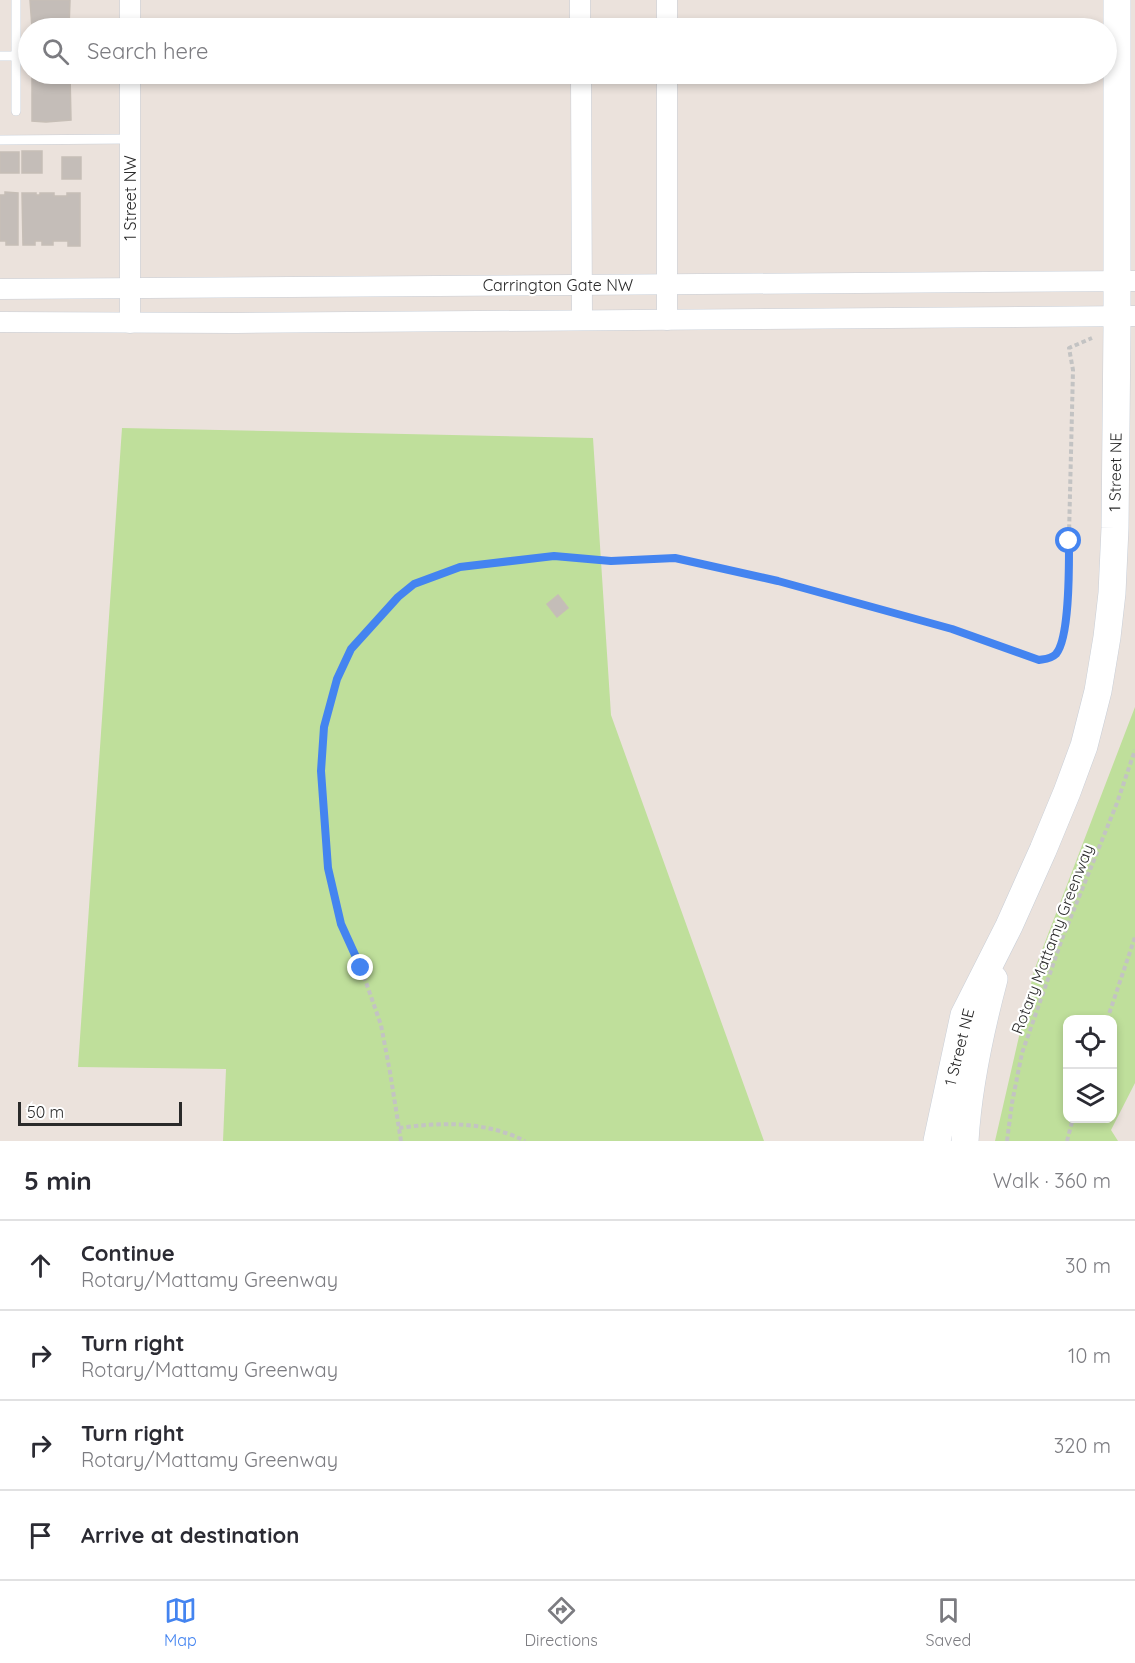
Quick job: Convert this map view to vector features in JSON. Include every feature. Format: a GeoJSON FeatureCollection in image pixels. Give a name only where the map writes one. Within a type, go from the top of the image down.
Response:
{"type":"FeatureCollection","features":[{"type":"Feature","properties":{"kind":"main road","name":"1 Street NE"},"geometry":{"type":"LineString","coordinates":[[937,1141],[964,1015],[1009,926],[1043,850],[1084,746],[1098,690],[1107,637],[1112,593],[1126,281],[1117,0]]}},
{"type":"Feature","properties":{"kind":"main road","name":"1 Street NE"},"geometry":{"type":"LineString","coordinates":[[965,1141],[966,1115],[982,1028],[1009,926]]}},
{"type":"Feature","properties":{"kind":"street"},"geometry":{"type":"LineString","coordinates":[[130,0],[130,18]]}},
{"type":"Feature","properties":{"kind":"street"},"geometry":{"type":"LineString","coordinates":[[580,0],[580,18]]}},
{"type":"Feature","properties":{"kind":"street"},"geometry":{"type":"LineString","coordinates":[[667,0],[667,18]]}},
{"type":"Feature","properties":{"kind":"street","name":"1 Street NW"},"geometry":{"type":"LineString","coordinates":[[130,84],[130,323]]}},
{"type":"Feature","properties":{"kind":"street"},"geometry":{"type":"LineString","coordinates":[[580,84],[582,320]]}},
{"type":"Feature","properties":{"kind":"street"},"geometry":{"type":"LineString","coordinates":[[667,84],[667,320]]}},
{"type":"Feature","properties":{"kind":"street","name":"Carrington Gate NW"},"geometry":{"type":"LineString","coordinates":[[0,289],[1126,281]]}},
{"type":"Feature","properties":{"kind":"street"},"geometry":{"type":"LineString","coordinates":[[0,322],[1123,320]]}},
{"type":"Feature","properties":{"kind":"lane"},"geometry":{"type":"LineString","coordinates":[[16,0],[16,111]]}},
{"type":"Feature","properties":{"kind":"lane"},"geometry":{"type":"LineString","coordinates":[[0,56],[16,56]]}},
{"type":"Feature","properties":{"kind":"lane"},"geometry":{"type":"LineString","coordinates":[[0,140],[130,139]]}},
{"type":"Feature","properties":{"kind":"path"},"geometry":{"type":"LineString","coordinates":[[401,1141],[381,1025],[361,968],[341,924],[328,868],[321,771],[324,727],[337,679],[351,649],[398,597],[414,584],[460,567],[554,556],[611,561],[675,558],[690,561],[800,587],[952,629],[1039,660],[1048,659],[1056,653],[1061,643],[1066,617],[1073,370],[1069,348],[1123,320]]}},
{"type":"Feature","properties":{"kind":"path","name":"Rotary Mattamy Greenway"},"geometry":{"type":"LineString","coordinates":[[1007,1141],[1022,1053],[1062,939],[1117,803],[1135,750]]}},
{"type":"Feature","properties":{"kind":"path"},"geometry":{"type":"LineString","coordinates":[[1109,1015],[1135,937]]}},
{"type":"Feature","properties":{"kind":"path"},"geometry":{"type":"LineString","coordinates":[[1067,1141],[1072,1123]]}},
{"type":"Feature","properties":{"kind":"path"},"geometry":{"type":"LineString","coordinates":[[399,1128],[430,1124],[480,1126],[516,1136],[525,1141]]}},
{"type":"Feature","properties":{"kind":"green space"},"geometry":{"type":"Polygon","coordinates":[[[122,428],[593,438],[611,715],[764,1141],[223,1141],[226,1069],[78,1067],[122,428]]]}},
{"type":"Feature","properties":{"kind":"green space"},"geometry":{"type":"Polygon","coordinates":[[[1135,707],[1135,1083],[1117,1118],[1117,1015],[1063,1015],[1063,1123],[1115,1123],[1111,1130],[1118,1141],[995,1141],[1034,971],[1135,707]]]}},
{"type":"Feature","properties":{"kind":"building"},"geometry":{"type":"Polygon","coordinates":[[[30,0],[70,0],[69,18],[31,18],[30,0]]]}},
{"type":"Feature","properties":{"kind":"building"},"geometry":{"type":"Polygon","coordinates":[[[32,84],[70,84],[71,120],[32,121],[32,84]]]}},
{"type":"Feature","properties":{"kind":"building"},"geometry":{"type":"Polygon","coordinates":[[[22,151],[42,151],[42,173],[22,173],[22,151]]]}},
{"type":"Feature","properties":{"kind":"building"},"geometry":{"type":"Polygon","coordinates":[[[0,152],[19,152],[19,173],[0,173],[0,152]]]}},
{"type":"Feature","properties":{"kind":"building"},"geometry":{"type":"Polygon","coordinates":[[[62,157],[81,157],[81,179],[62,179],[62,157]]]}},
{"type":"Feature","properties":{"kind":"building"},"geometry":{"type":"Polygon","coordinates":[[[5,192],[18,193],[18,245],[6,245],[6,241],[0,241],[0,195],[5,195],[5,192]]]}},
{"type":"Feature","properties":{"kind":"building"},"geometry":{"type":"Polygon","coordinates":[[[22,193],[40,195],[40,193],[54,193],[54,196],[67,196],[67,193],[80,193],[80,246],[68,246],[68,241],[53,241],[53,245],[42,245],[42,241],[35,241],[35,245],[23,245],[22,193]]]}},
{"type":"Feature","properties":{"kind":"building"},"geometry":{"type":"Polygon","coordinates":[[[558,595],[568,608],[557,617],[547,604],[558,595]]]}},
{"type":"Feature","properties":{"kind":"route"},"geometry":{"type":"LineString","coordinates":[[361,968],[341,924],[328,868],[321,771],[324,727],[337,679],[351,649],[398,597],[414,584],[460,567],[554,556],[611,561],[675,558],[778,581],[952,629],[1039,660],[1048,659],[1056,653],[1061,643],[1066,617],[1069,541]]}}]}
